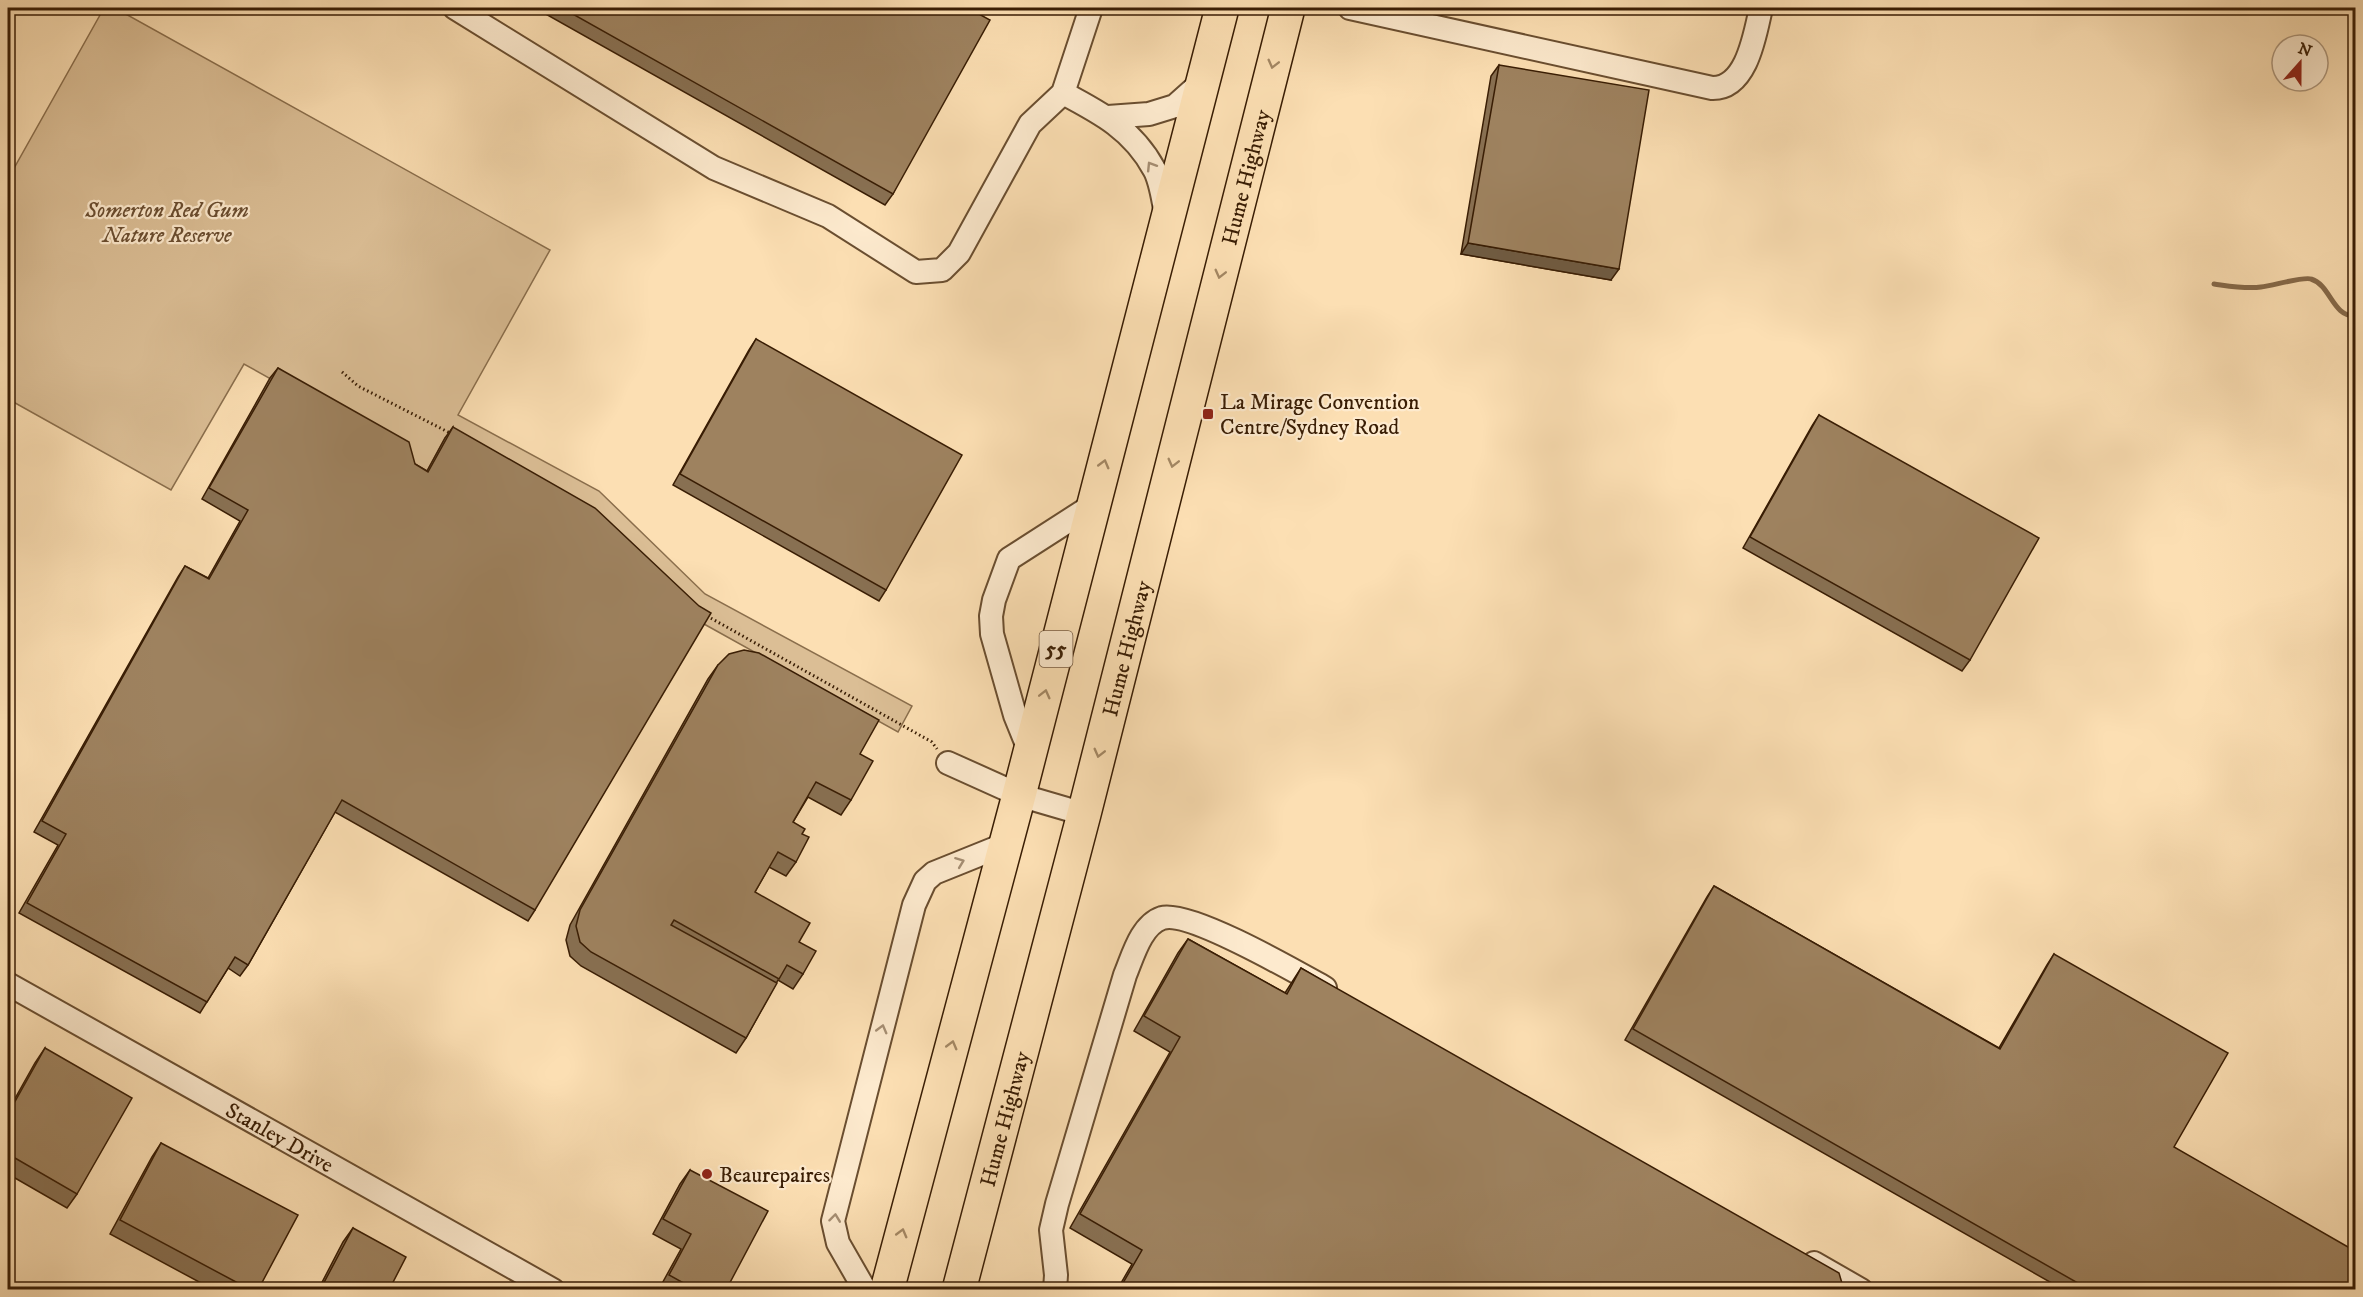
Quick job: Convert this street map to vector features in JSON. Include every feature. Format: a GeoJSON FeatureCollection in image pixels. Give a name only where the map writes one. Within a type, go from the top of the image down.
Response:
{"type":"FeatureCollection","features":[{"type":"Feature","properties":{"kind":"highway","name":"55"},"geometry":{"type":"LineString","coordinates":[[887,1290],[1019,795],[1222,8]]}},
{"type":"Feature","properties":{"kind":"highway","name":"Hume Highway"},"geometry":{"type":"LineString","coordinates":[[959,1290],[1084,814],[1288,8]]}},
{"type":"Feature","properties":{"kind":"street"},"geometry":{"type":"LineString","coordinates":[[455,8],[714,168],[828,216],[916,272],[942,270],[958,253],[1030,124],[1063,93],[1091,8]]}},
{"type":"Feature","properties":{"kind":"street"},"geometry":{"type":"LineString","coordinates":[[1350,8],[1712,88],[1721,88],[1733,81],[1752,48],[1761,8]]}},
{"type":"Feature","properties":{"kind":"street"},"geometry":{"type":"LineString","coordinates":[[1108,117],[1149,114],[1175,106],[1203,81]]}},
{"type":"Feature","properties":{"kind":"street"},"geometry":{"type":"LineString","coordinates":[[1063,93],[1108,117],[1133,140],[1155,170],[1167,221]]}},
{"type":"Feature","properties":{"kind":"street"},"geometry":{"type":"LineString","coordinates":[[1030,752],[1015,715],[992,634],[991,616],[994,600],[1009,559],[1093,506]]}},
{"type":"Feature","properties":{"kind":"street"},"geometry":{"type":"LineString","coordinates":[[948,763],[1019,795],[1084,814]]}},
{"type":"Feature","properties":{"kind":"street"},"geometry":{"type":"LineString","coordinates":[[865,1290],[838,1243],[833,1221],[914,905],[925,881],[934,873],[1006,844]]}},
{"type":"Feature","properties":{"kind":"street"},"geometry":{"type":"LineString","coordinates":[[1055,1290],[1056,1275],[1051,1230],[1057,1204],[1125,975],[1139,942],[1151,925],[1161,919],[1171,917],[1200,925],[1283,965],[1344,999]]}},
{"type":"Feature","properties":{"kind":"street","name":"Stanley Drive"},"geometry":{"type":"LineString","coordinates":[[8,984],[553,1290]]}},
{"type":"Feature","properties":{"kind":"street"},"geometry":{"type":"LineString","coordinates":[[1799,1255],[1862,1290]]}},
{"type":"Feature","properties":{"kind":"path"},"geometry":{"type":"LineString","coordinates":[[342,372],[358,386],[455,435]]}},
{"type":"Feature","properties":{"kind":"path"},"geometry":{"type":"LineString","coordinates":[[699,612],[932,742],[948,763]]}},
{"type":"Feature","properties":{"kind":"green space","name":"Somerton Red Gum Nature Reserve"},"geometry":{"type":"Polygon","coordinates":[[[104,8],[115,8],[550,250],[458,415],[599,491],[705,594],[912,706],[898,732],[704,624],[445,438],[421,482],[400,451],[244,364],[171,490],[8,399],[8,179],[104,8]]]}},
{"type":"Feature","properties":{"kind":"building"},"geometry":{"type":"Polygon","coordinates":[[[562,8],[968,8],[990,20],[893,194],[562,8]]]}},
{"type":"Feature","properties":{"kind":"building"},"geometry":{"type":"Polygon","coordinates":[[[1499,65],[1649,90],[1619,269],[1468,243],[1499,65]]]}},
{"type":"Feature","properties":{"kind":"building"},"geometry":{"type":"Polygon","coordinates":[[[756,339],[962,455],[886,590],[680,474],[756,339]]]}},
{"type":"Feature","properties":{"kind":"building"},"geometry":{"type":"Polygon","coordinates":[[[278,368],[409,442],[415,464],[428,472],[453,427],[595,508],[699,606],[711,613],[535,910],[342,800],[248,965],[235,957],[207,1002],[27,903],[66,834],[42,821],[185,566],[209,579],[248,510],[209,488],[278,368]]]}},
{"type":"Feature","properties":{"kind":"building"},"geometry":{"type":"Polygon","coordinates":[[[1819,415],[2039,538],[1970,660],[1750,537],[1819,415]]]}},
{"type":"Feature","properties":{"kind":"building"},"geometry":{"type":"Polygon","coordinates":[[[744,650],[759,653],[879,720],[860,754],[873,761],[851,800],[816,782],[793,822],[805,829],[802,834],[809,837],[796,862],[778,852],[755,892],[810,923],[799,942],[816,951],[803,974],[787,965],[779,979],[674,920],[671,925],[777,983],[746,1038],[591,952],[580,942],[576,926],[580,910],[718,665],[729,654],[744,650]]]}},
{"type":"Feature","properties":{"kind":"building"},"geometry":{"type":"Polygon","coordinates":[[[1714,886],[2000,1049],[2054,954],[2228,1053],[2174,1147],[2355,1251],[2355,1290],[2090,1290],[1633,1029],[1714,886]]]}},
{"type":"Feature","properties":{"kind":"building"},"geometry":{"type":"Polygon","coordinates":[[[1188,939],[1287,994],[1301,968],[1839,1273],[1844,1290],[1119,1290],[1142,1250],[1080,1214],[1180,1037],[1144,1016],[1188,939]]]}},
{"type":"Feature","properties":{"kind":"building"},"geometry":{"type":"Polygon","coordinates":[[[45,1048],[132,1098],[77,1194],[8,1154],[8,1114],[45,1048]]]}},
{"type":"Feature","properties":{"kind":"building"},"geometry":{"type":"Polygon","coordinates":[[[161,1143],[298,1215],[258,1290],[251,1290],[120,1220],[161,1143]]]}},
{"type":"Feature","properties":{"kind":"building"},"geometry":{"type":"Polygon","coordinates":[[[690,1170],[768,1211],[726,1290],[696,1290],[669,1275],[691,1234],[663,1219],[690,1170]]]}},
{"type":"Feature","properties":{"kind":"building"},"geometry":{"type":"Polygon","coordinates":[[[353,1228],[406,1257],[389,1290],[320,1290],[353,1228]]]}},
{"type":"Feature","properties":{"kind":"waterway"},"geometry":{"type":"LineString","coordinates":[[2214,284],[2255,288],[2307,278],[2318,282],[2342,311],[2356,316]]}},
{"type":"Feature","properties":{"kind":"place","name":"La Mirage Convention Centre/Sydney Road"},"geometry":{"type":"Point","coordinates":[1208,414]}},
{"type":"Feature","properties":{"kind":"place","name":"Beaurepaires"},"geometry":{"type":"Point","coordinates":[707,1174]}}]}
